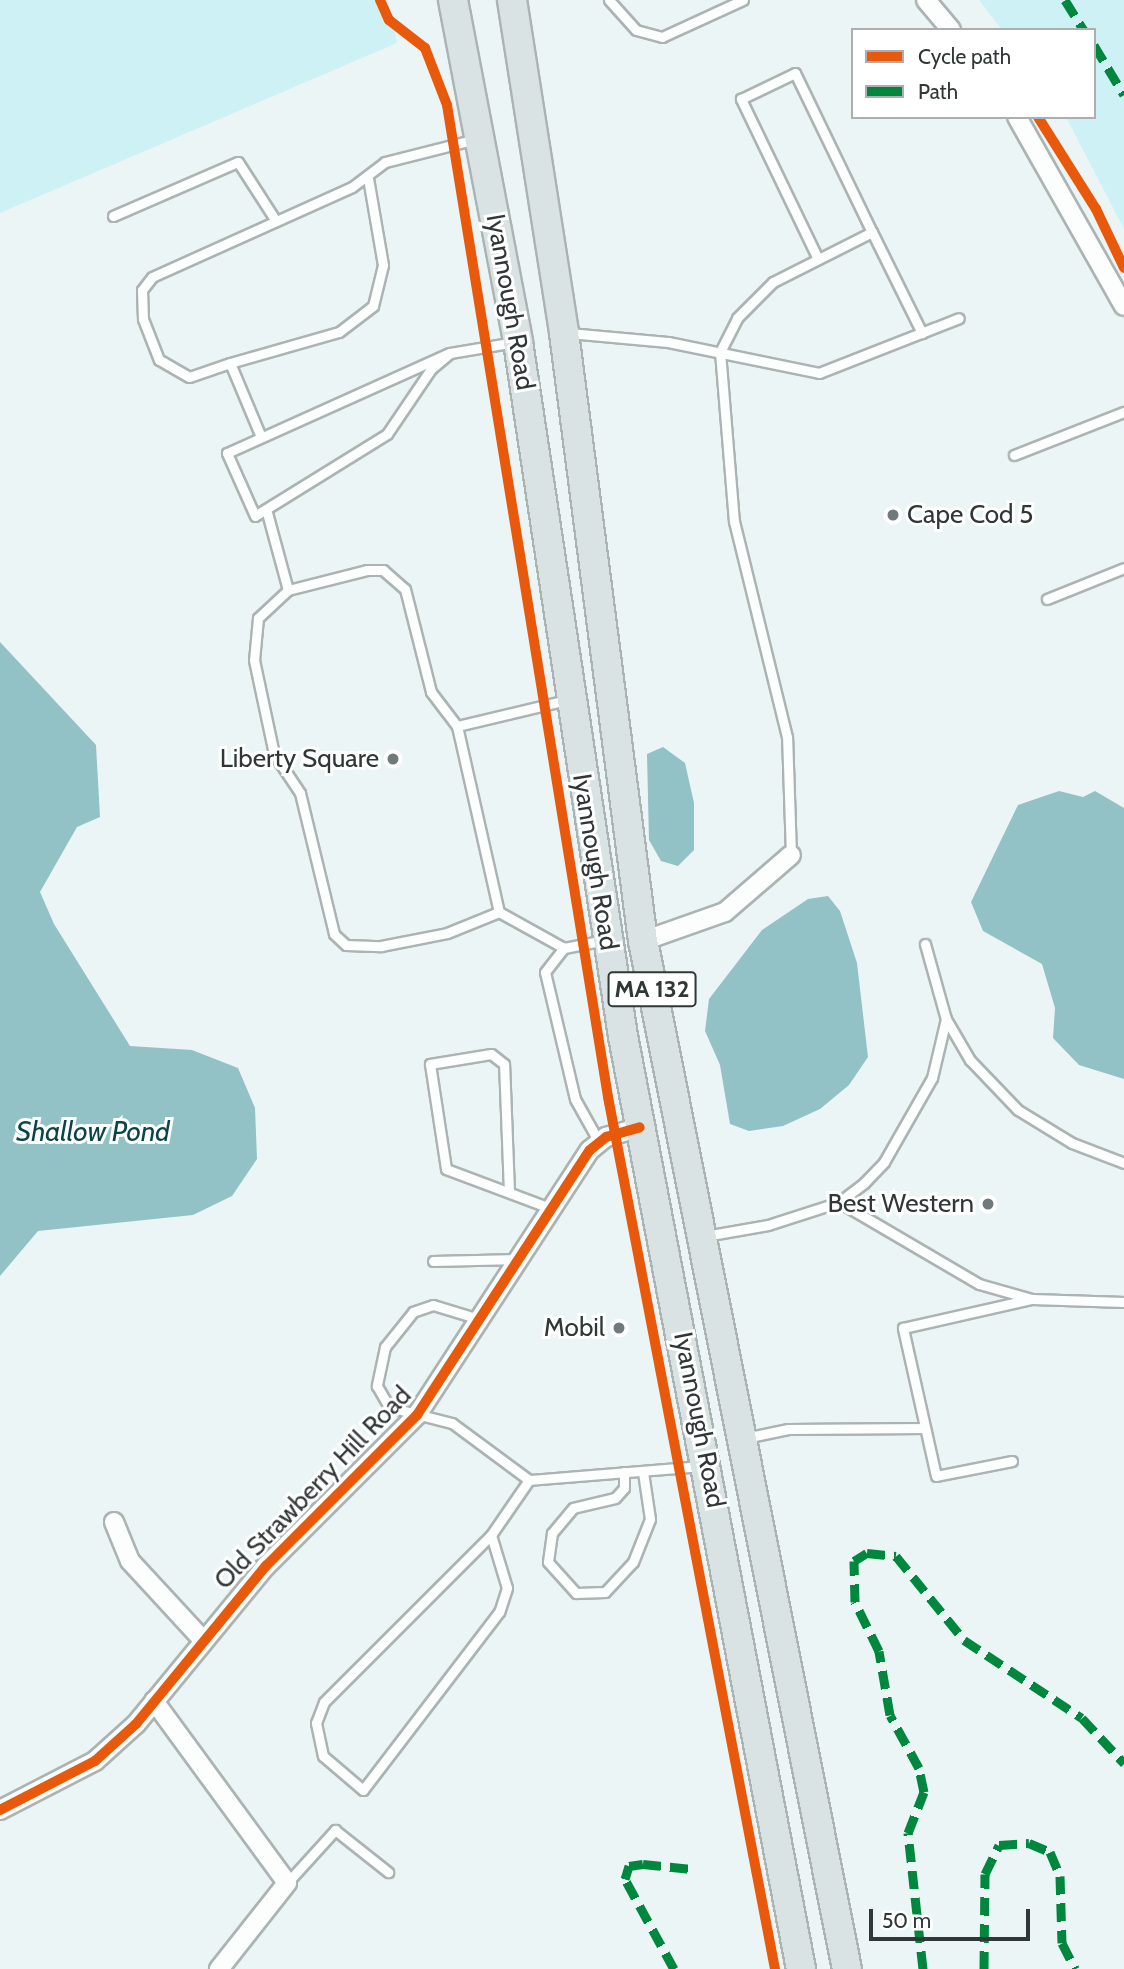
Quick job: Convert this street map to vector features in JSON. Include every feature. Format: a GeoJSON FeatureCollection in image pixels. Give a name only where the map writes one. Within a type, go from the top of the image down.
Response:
{"type":"FeatureCollection","features":[{"type":"Feature","properties":{"kind":"main road","name":"Iyannough Road"},"geometry":{"type":"LineString","coordinates":[[453,0],[518,342],[607,940],[640,1127],[708,1465],[802,1969]]}},
{"type":"Feature","properties":{"kind":"main road","name":"Iyannough Road"},"geometry":{"type":"LineString","coordinates":[[512,0],[564,333],[643,941],[699,1237],[848,1969]]}},
{"type":"Feature","properties":{"kind":"street"},"geometry":{"type":"LineString","coordinates":[[926,0],[949,28]]}},
{"type":"Feature","properties":{"kind":"street"},"geometry":{"type":"LineString","coordinates":[[1018,119],[1124,306]]}},
{"type":"Feature","properties":{"kind":"street"},"geometry":{"type":"LineString","coordinates":[[643,941],[725,912],[791,855]]}},
{"type":"Feature","properties":{"kind":"street"},"geometry":{"type":"LineString","coordinates":[[599,1142],[640,1127]]}},
{"type":"Feature","properties":{"kind":"street","name":"Old Strawberry Hill Road"},"geometry":{"type":"LineString","coordinates":[[0,1810],[95,1761],[154,1701],[266,1566],[417,1415],[550,1208],[599,1142]]}},
{"type":"Feature","properties":{"kind":"street"},"geometry":{"type":"LineString","coordinates":[[114,1522],[130,1561],[203,1640]]}},
{"type":"Feature","properties":{"kind":"street"},"geometry":{"type":"LineString","coordinates":[[154,1701],[287,1883],[219,1969]]}},
{"type":"Feature","properties":{"kind":"lane"},"geometry":{"type":"LineString","coordinates":[[609,0],[636,30],[662,37],[743,0]]}},
{"type":"Feature","properties":{"kind":"lane"},"geometry":{"type":"LineString","coordinates":[[818,259],[741,99],[795,73],[922,333]]}},
{"type":"Feature","properties":{"kind":"lane"},"geometry":{"type":"LineString","coordinates":[[368,178],[383,265],[373,306],[340,332],[188,377],[170,372],[143,319],[142,290],[152,277],[368,178],[385,162],[481,138]]}},
{"type":"Feature","properties":{"kind":"lane"},"geometry":{"type":"LineString","coordinates":[[113,216],[238,162],[276,222]]}},
{"type":"Feature","properties":{"kind":"lane"},"geometry":{"type":"LineString","coordinates":[[791,855],[787,737],[734,522],[720,352],[737,318],[773,282],[872,232]]}},
{"type":"Feature","properties":{"kind":"lane"},"geometry":{"type":"LineString","coordinates":[[564,333],[720,352],[819,373],[959,318]]}},
{"type":"Feature","properties":{"kind":"lane"},"geometry":{"type":"LineString","coordinates":[[450,353],[431,369],[387,434],[255,516],[227,453],[450,353],[518,342]]}},
{"type":"Feature","properties":{"kind":"lane"},"geometry":{"type":"LineString","coordinates":[[230,363],[261,437]]}},
{"type":"Feature","properties":{"kind":"lane"},"geometry":{"type":"LineString","coordinates":[[1014,455],[1124,412]]}},
{"type":"Feature","properties":{"kind":"lane"},"geometry":{"type":"LineString","coordinates":[[265,509],[288,590]]}},
{"type":"Feature","properties":{"kind":"lane"},"geometry":{"type":"LineString","coordinates":[[1047,599],[1124,568]]}},
{"type":"Feature","properties":{"kind":"lane"},"geometry":{"type":"LineString","coordinates":[[499,912],[447,933],[381,946],[346,945],[334,934],[300,793],[274,754],[254,660],[258,618],[288,590],[366,570],[394,578],[412,602],[431,692],[457,726],[499,912],[564,948]]}},
{"type":"Feature","properties":{"kind":"lane"},"geometry":{"type":"LineString","coordinates":[[457,726],[570,700]]}},
{"type":"Feature","properties":{"kind":"lane"},"geometry":{"type":"LineString","coordinates":[[599,1142],[575,1099],[545,990],[549,961],[564,948],[607,940]]}},
{"type":"Feature","properties":{"kind":"lane"},"geometry":{"type":"LineString","coordinates":[[925,944],[946,1019],[970,1060],[1018,1110],[1072,1143],[1124,1163]]}},
{"type":"Feature","properties":{"kind":"lane"},"geometry":{"type":"LineString","coordinates":[[699,1237],[768,1225],[839,1202],[884,1162],[909,1122],[932,1079],[946,1019]]}},
{"type":"Feature","properties":{"kind":"lane"},"geometry":{"type":"LineString","coordinates":[[509,1192],[504,1064],[491,1054],[430,1064],[446,1169],[550,1208]]}},
{"type":"Feature","properties":{"kind":"lane"},"geometry":{"type":"LineString","coordinates":[[839,1202],[944,1267],[1032,1299]]}},
{"type":"Feature","properties":{"kind":"lane"},"geometry":{"type":"LineString","coordinates":[[433,1261],[519,1259]]}},
{"type":"Feature","properties":{"kind":"lane"},"geometry":{"type":"LineString","coordinates":[[1012,1461],[936,1476],[902,1328],[1032,1299],[1124,1302]]}},
{"type":"Feature","properties":{"kind":"lane"},"geometry":{"type":"LineString","coordinates":[[480,1319],[423,1306],[389,1340],[377,1386],[389,1407],[453,1423],[529,1480],[708,1465]]}},
{"type":"Feature","properties":{"kind":"lane"},"geometry":{"type":"LineString","coordinates":[[740,1439],[788,1429],[925,1428]]}},
{"type":"Feature","properties":{"kind":"lane"},"geometry":{"type":"LineString","coordinates":[[624,1472],[624,1488],[615,1498],[573,1508],[552,1533],[548,1562],[576,1593],[605,1592],[633,1562],[650,1519],[643,1472]]}},
{"type":"Feature","properties":{"kind":"lane"},"geometry":{"type":"LineString","coordinates":[[491,1535],[507,1588],[499,1612],[363,1790],[323,1756],[318,1713],[348,1674],[491,1535],[529,1480]]}},
{"type":"Feature","properties":{"kind":"lane"},"geometry":{"type":"LineString","coordinates":[[287,1883],[335,1830],[388,1872]]}},
{"type":"Feature","properties":{"kind":"shaded area"},"geometry":{"type":"Polygon","coordinates":[[[0,0],[388,0],[397,43],[0,213],[0,0]]]}},
{"type":"Feature","properties":{"kind":"shaded area"},"geometry":{"type":"Polygon","coordinates":[[[979,0],[1124,0],[1124,229],[1067,119],[1096,119],[1096,28],[1000,28],[979,0]]]}},
{"type":"Feature","properties":{"kind":"water","name":"Shallow Pond"},"geometry":{"type":"Polygon","coordinates":[[[0,642],[96,745],[100,817],[77,827],[40,892],[54,924],[130,1046],[192,1050],[238,1068],[255,1108],[257,1159],[232,1196],[193,1215],[38,1231],[0,1276],[0,642]]]}},
{"type":"Feature","properties":{"kind":"water"},"geometry":{"type":"Polygon","coordinates":[[[663,747],[685,763],[694,803],[694,850],[678,866],[661,861],[649,840],[647,754],[663,747]]]}},
{"type":"Feature","properties":{"kind":"water"},"geometry":{"type":"Polygon","coordinates":[[[1059,791],[1083,797],[1095,791],[1124,808],[1124,1079],[1079,1065],[1053,1038],[1055,1008],[1042,964],[983,931],[971,902],[1018,805],[1059,791]]]}},
{"type":"Feature","properties":{"kind":"water"},"geometry":{"type":"Polygon","coordinates":[[[828,896],[840,911],[857,963],[868,1057],[849,1085],[820,1109],[783,1126],[749,1131],[730,1124],[720,1065],[705,1031],[709,999],[762,930],[808,899],[828,896]]]}},
{"type":"Feature","properties":{"kind":"marked path"},"geometry":{"type":"LineString","coordinates":[[1065,0],[1083,28]]}},
{"type":"Feature","properties":{"kind":"marked path"},"geometry":{"type":"LineString","coordinates":[[1096,48],[1124,95]]}},
{"type":"Feature","properties":{"kind":"marked path"},"geometry":{"type":"LineString","coordinates":[[923,1969],[908,1833],[924,1792],[919,1768],[890,1715],[879,1651],[855,1602],[854,1561],[867,1553],[896,1556],[964,1640],[1082,1718],[1124,1763]]}},
{"type":"Feature","properties":{"kind":"marked path"},"geometry":{"type":"LineString","coordinates":[[984,1969],[985,1874],[999,1845],[1029,1843],[1050,1852],[1060,1876],[1062,1943],[1075,1969]]}},
{"type":"Feature","properties":{"kind":"marked path"},"geometry":{"type":"LineString","coordinates":[[674,1969],[625,1879],[629,1866],[643,1864],[692,1869]]}},
{"type":"Feature","properties":{"kind":"cycle path"},"geometry":{"type":"LineString","coordinates":[[380,0],[389,20],[425,48],[447,105],[608,1097],[775,1969]]}},
{"type":"Feature","properties":{"kind":"cycle path"},"geometry":{"type":"LineString","coordinates":[[1039,119],[1096,209],[1124,268]]}},
{"type":"Feature","properties":{"kind":"cycle path"},"geometry":{"type":"LineString","coordinates":[[0,1810],[95,1761],[136,1724],[266,1566],[417,1415],[590,1150],[606,1137],[640,1127]]}},
{"type":"Feature","properties":{"kind":"place","name":"Cape Cod 5"},"geometry":{"type":"Point","coordinates":[893,515]}},
{"type":"Feature","properties":{"kind":"place","name":"Liberty Square"},"geometry":{"type":"Point","coordinates":[393,759]}},
{"type":"Feature","properties":{"kind":"place","name":"Best Western"},"geometry":{"type":"Point","coordinates":[988,1204]}},
{"type":"Feature","properties":{"kind":"place","name":"Mobil"},"geometry":{"type":"Point","coordinates":[619,1328]}}]}
